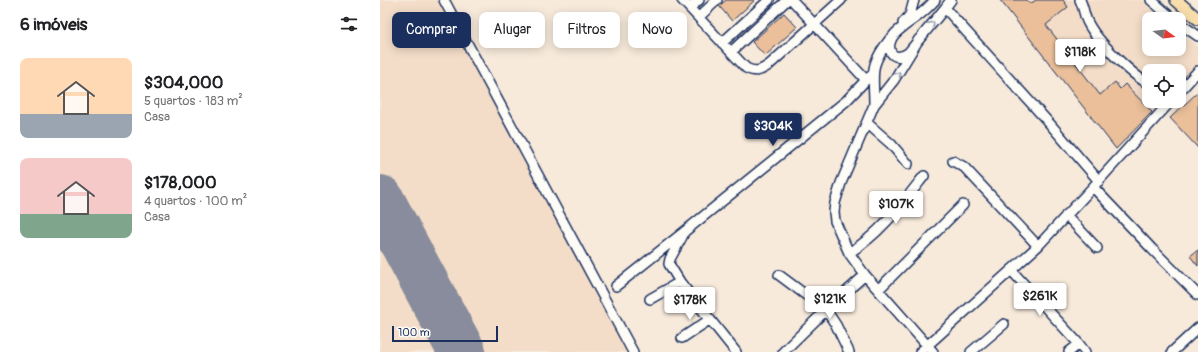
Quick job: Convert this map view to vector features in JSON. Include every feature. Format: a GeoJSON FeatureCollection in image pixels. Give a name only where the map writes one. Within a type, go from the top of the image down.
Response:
{"type":"FeatureCollection","features":[{"type":"Feature","properties":{"kind":"main road"},"geometry":{"type":"LineString","coordinates":[[1176,0],[1193,12],[1198,18]]}},
{"type":"Feature","properties":{"kind":"street"},"geometry":{"type":"LineString","coordinates":[[444,0],[633,352]]}},
{"type":"Feature","properties":{"kind":"street"},"geometry":{"type":"LineString","coordinates":[[682,0],[746,68],[753,72],[762,70],[841,0]]}},
{"type":"Feature","properties":{"kind":"street"},"geometry":{"type":"LineString","coordinates":[[690,8],[698,0]]}},
{"type":"Feature","properties":{"kind":"street"},"geometry":{"type":"LineString","coordinates":[[699,18],[717,0]]}},
{"type":"Feature","properties":{"kind":"street"},"geometry":{"type":"LineString","coordinates":[[722,43],[769,0]]}},
{"type":"Feature","properties":{"kind":"street"},"geometry":{"type":"LineString","coordinates":[[731,52],[787,0]]}},
{"type":"Feature","properties":{"kind":"street"},"geometry":{"type":"LineString","coordinates":[[792,0],[814,24],[869,78],[874,105]]}},
{"type":"Feature","properties":{"kind":"street"},"geometry":{"type":"LineString","coordinates":[[616,286],[846,101],[869,78],[876,58],[910,15],[914,0]]}},
{"type":"Feature","properties":{"kind":"street"},"geometry":{"type":"LineString","coordinates":[[935,0],[927,9],[894,34],[889,48],[890,52],[894,56],[899,57],[908,53],[951,0]]}},
{"type":"Feature","properties":{"kind":"street"},"geometry":{"type":"LineString","coordinates":[[1080,0],[1084,14],[1096,35],[1136,76],[1142,80]]}},
{"type":"Feature","properties":{"kind":"street"},"geometry":{"type":"LineString","coordinates":[[1151,0],[1166,12]]}},
{"type":"Feature","properties":{"kind":"street"},"geometry":{"type":"LineString","coordinates":[[946,8],[1050,124],[1096,184],[1152,249],[1198,295]]}},
{"type":"Feature","properties":{"kind":"street"},"geometry":{"type":"LineString","coordinates":[[1186,28],[1198,36]]}},
{"type":"Feature","properties":{"kind":"street"},"geometry":{"type":"LineString","coordinates":[[919,39],[894,80],[874,105],[841,183],[834,212],[835,221],[849,253],[926,350],[1038,246],[1165,108]]}},
{"type":"Feature","properties":{"kind":"street"},"geometry":{"type":"LineString","coordinates":[[1186,84],[1198,71]]}},
{"type":"Feature","properties":{"kind":"street"},"geometry":{"type":"LineString","coordinates":[[867,123],[891,144],[908,164]]}},
{"type":"Feature","properties":{"kind":"street"},"geometry":{"type":"LineString","coordinates":[[953,161],[964,167],[1038,246]]}},
{"type":"Feature","properties":{"kind":"street"},"geometry":{"type":"LineString","coordinates":[[849,253],[862,245],[875,234],[924,176]]}},
{"type":"Feature","properties":{"kind":"street"},"geometry":{"type":"LineString","coordinates":[[878,290],[963,205]]}},
{"type":"Feature","properties":{"kind":"street"},"geometry":{"type":"LineString","coordinates":[[1066,215],[1098,248]]}},
{"type":"Feature","properties":{"kind":"street"},"geometry":{"type":"LineString","coordinates":[[684,232],[669,262],[680,282],[736,352]]}},
{"type":"Feature","properties":{"kind":"street"},"geometry":{"type":"LineString","coordinates":[[1011,270],[1085,352]]}},
{"type":"Feature","properties":{"kind":"street"},"geometry":{"type":"LineString","coordinates":[[779,275],[826,310],[836,325],[849,352]]}},
{"type":"Feature","properties":{"kind":"street"},"geometry":{"type":"LineString","coordinates":[[783,352],[865,275]]}},
{"type":"Feature","properties":{"kind":"street"},"geometry":{"type":"LineString","coordinates":[[650,299],[680,282]]}},
{"type":"Feature","properties":{"kind":"street"},"geometry":{"type":"LineString","coordinates":[[682,338],[709,320]]}},
{"type":"Feature","properties":{"kind":"street"},"geometry":{"type":"LineString","coordinates":[[971,352],[1004,324]]}},
{"type":"Feature","properties":{"kind":"street"},"geometry":{"type":"LineString","coordinates":[[1172,352],[1198,328]]}},
{"type":"Feature","properties":{"kind":"street"},"geometry":{"type":"LineString","coordinates":[[1069,352],[1079,344]]}},
{"type":"Feature","properties":{"kind":"shaded area"},"geometry":{"type":"Polygon","coordinates":[[[380,0],[452,0],[458,12],[392,12],[392,48],[471,48],[471,37],[508,109],[639,352],[380,352],[380,0]]]}},
{"type":"Feature","properties":{"kind":"shaded area"},"geometry":{"type":"Polygon","coordinates":[[[1000,0],[1142,0],[1157,12],[1142,12],[1142,56],[1186,56],[1186,37],[1198,47],[1198,66],[1186,78],[1186,64],[1142,64],[1142,108],[1156,108],[1116,149],[1000,0]]]}},
{"type":"Feature","properties":{"kind":"building"},"geometry":{"type":"Polygon","coordinates":[[[726,0],[755,0],[732,21],[719,6],[726,0]]]}},
{"type":"Feature","properties":{"kind":"building"},"geometry":{"type":"Polygon","coordinates":[[[1000,0],[1027,0],[1030,4],[1036,0],[1063,0],[1068,7],[1046,25],[1100,95],[1115,82],[1120,89],[1125,84],[1142,102],[1142,108],[1148,108],[1152,112],[1116,149],[1000,0]]]}},
{"type":"Feature","properties":{"kind":"building"},"geometry":{"type":"Polygon","coordinates":[[[784,13],[797,27],[765,56],[752,42],[784,13]]]}},
{"type":"Feature","properties":{"kind":"building"},"geometry":{"type":"Polygon","coordinates":[[[1198,92],[1198,148],[1170,118],[1181,108],[1186,108],[1186,103],[1198,92]]]}},
{"type":"Feature","properties":{"kind":"building"},"geometry":{"type":"Polygon","coordinates":[[[1198,250],[1198,266],[1190,256],[1198,250]]]}},
{"type":"Feature","properties":{"kind":"runway"},"geometry":{"type":"LineString","coordinates":[[380,199],[462,352]]}}]}
